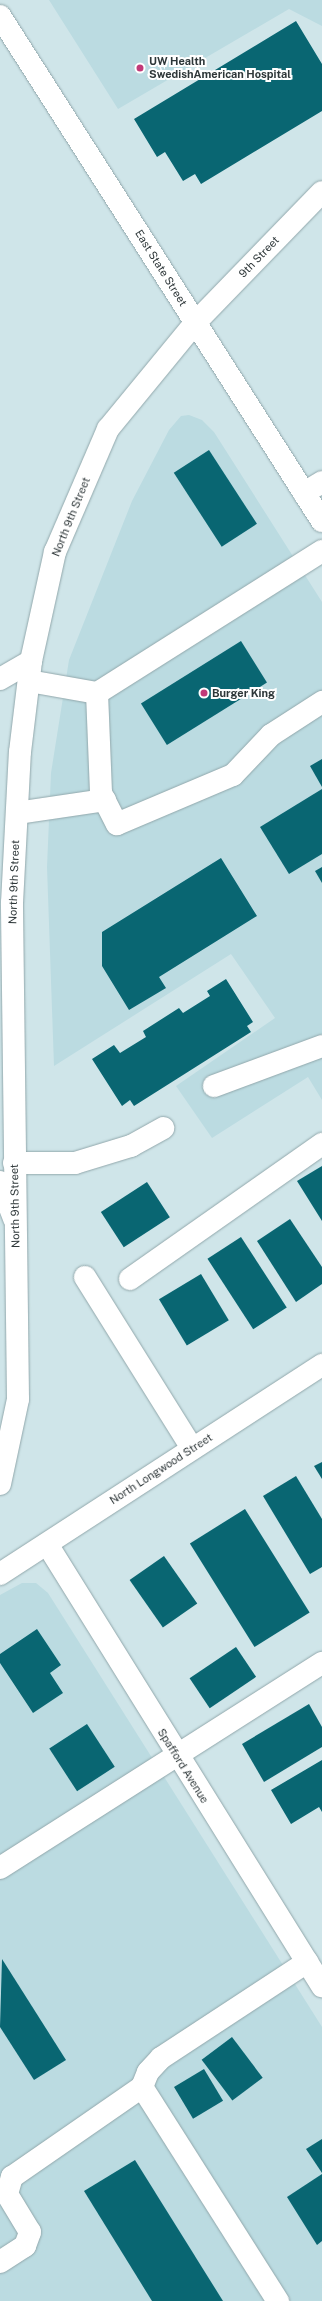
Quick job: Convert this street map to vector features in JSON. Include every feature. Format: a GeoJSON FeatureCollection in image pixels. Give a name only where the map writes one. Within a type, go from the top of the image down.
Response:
{"type":"FeatureCollection","features":[{"type":"Feature","properties":{"kind":"main road","name":"East State Street"},"geometry":{"type":"LineString","coordinates":[[0,16],[195,323],[313,488],[322,521]]}},
{"type":"Feature","properties":{"kind":"main road","name":"9th Street"},"geometry":{"type":"LineString","coordinates":[[195,323],[322,192]]}},
{"type":"Feature","properties":{"kind":"main road","name":"North 9th Street"},"geometry":{"type":"LineString","coordinates":[[0,1484],[18,1399],[14,1163],[6,906],[17,813],[30,671],[55,552],[108,429],[195,323]]}},
{"type":"Feature","properties":{"kind":"main road"},"geometry":{"type":"LineString","coordinates":[[97,693],[322,551]]}},
{"type":"Feature","properties":{"kind":"main road"},"geometry":{"type":"LineString","coordinates":[[0,679],[30,671],[97,693]]}},
{"type":"Feature","properties":{"kind":"main road"},"geometry":{"type":"LineString","coordinates":[[97,693],[101,794],[118,824],[233,775],[271,735],[322,702]]}},
{"type":"Feature","properties":{"kind":"main road"},"geometry":{"type":"LineString","coordinates":[[17,813],[105,800]]}},
{"type":"Feature","properties":{"kind":"main road"},"geometry":{"type":"LineString","coordinates":[[214,1086],[322,1046]]}},
{"type":"Feature","properties":{"kind":"main road"},"geometry":{"type":"LineString","coordinates":[[14,1163],[75,1163],[132,1146],[163,1128]]}},
{"type":"Feature","properties":{"kind":"main road"},"geometry":{"type":"LineString","coordinates":[[130,1279],[322,1144]]}},
{"type":"Feature","properties":{"kind":"main road"},"geometry":{"type":"LineString","coordinates":[[0,1182],[14,1218]]}},
{"type":"Feature","properties":{"kind":"main road"},"geometry":{"type":"LineString","coordinates":[[85,1277],[192,1448]]}},
{"type":"Feature","properties":{"kind":"main road","name":"North Longwood Street"},"geometry":{"type":"LineString","coordinates":[[0,1574],[322,1365]]}},
{"type":"Feature","properties":{"kind":"main road","name":"Spafford Avenue"},"geometry":{"type":"LineString","coordinates":[[47,1544],[178,1758],[322,1986]]}},
{"type":"Feature","properties":{"kind":"main road"},"geometry":{"type":"LineString","coordinates":[[0,1868],[178,1758],[322,1663]]}},
{"type":"Feature","properties":{"kind":"main road"},"geometry":{"type":"LineString","coordinates":[[0,2262],[25,2246],[30,2232],[7,2194],[12,2178],[142,2088],[148,2072],[161,2058],[307,1962]]}},
{"type":"Feature","properties":{"kind":"main road"},"geometry":{"type":"LineString","coordinates":[[142,2088],[278,2301]]}},
{"type":"Feature","properties":{"kind":"shaded area","name":"UW Health SwedishAmerican Hospital"},"geometry":{"type":"Polygon","coordinates":[[[49,0],[322,0],[322,26],[289,9],[118,109],[49,0]]]}},
{"type":"Feature","properties":{"kind":"shaded area"},"geometry":{"type":"Polygon","coordinates":[[[189,415],[202,420],[214,432],[322,602],[322,1100],[308,1077],[212,1138],[176,1086],[275,1018],[231,954],[54,1066],[47,867],[51,773],[69,660],[132,501],[169,430],[181,416],[189,415]]]}},
{"type":"Feature","properties":{"kind":"shaded area"},"geometry":{"type":"Polygon","coordinates":[[[22,1583],[36,1583],[48,1593],[322,2027],[322,2301],[0,2301],[0,1595],[22,1583]]]}},
{"type":"Feature","properties":{"kind":"building"},"geometry":{"type":"Polygon","coordinates":[[[296,21],[322,64],[322,111],[201,184],[195,174],[183,181],[165,152],[157,157],[134,119],[296,21]]]}},
{"type":"Feature","properties":{"kind":"building"},"geometry":{"type":"Polygon","coordinates":[[[209,450],[257,524],[222,547],[174,473],[209,450]]]}},
{"type":"Feature","properties":{"kind":"building","name":"Burger King"},"geometry":{"type":"Polygon","coordinates":[[[241,641],[267,683],[167,745],[141,704],[241,641]]]}},
{"type":"Feature","properties":{"kind":"building"},"geometry":{"type":"Polygon","coordinates":[[[322,759],[322,787],[310,766],[322,759]]]}},
{"type":"Feature","properties":{"kind":"building"},"geometry":{"type":"Polygon","coordinates":[[[322,789],[322,854],[289,874],[260,827],[322,789]]]}},
{"type":"Feature","properties":{"kind":"building"},"geometry":{"type":"Polygon","coordinates":[[[221,858],[257,916],[159,977],[166,988],[129,1010],[102,966],[102,932],[221,858]]]}},
{"type":"Feature","properties":{"kind":"building"},"geometry":{"type":"Polygon","coordinates":[[[322,867],[322,883],[315,871],[322,867]]]}},
{"type":"Feature","properties":{"kind":"building"},"geometry":{"type":"Polygon","coordinates":[[[226,979],[253,1022],[247,1026],[251,1032],[134,1106],[130,1100],[122,1106],[92,1059],[114,1045],[120,1053],[146,1037],[143,1031],[179,1008],[183,1013],[210,996],[207,991],[226,979]]]}},
{"type":"Feature","properties":{"kind":"building"},"geometry":{"type":"Polygon","coordinates":[[[322,1166],[322,1221],[297,1181],[322,1166]]]}},
{"type":"Feature","properties":{"kind":"building"},"geometry":{"type":"Polygon","coordinates":[[[147,1182],[170,1217],[124,1247],[101,1212],[147,1182]]]}},
{"type":"Feature","properties":{"kind":"building"},"geometry":{"type":"Polygon","coordinates":[[[290,1219],[322,1267],[322,1284],[296,1302],[257,1241],[290,1219]]]}},
{"type":"Feature","properties":{"kind":"building"},"geometry":{"type":"Polygon","coordinates":[[[241,1237],[287,1307],[253,1329],[207,1259],[241,1237]]]}},
{"type":"Feature","properties":{"kind":"building"},"geometry":{"type":"Polygon","coordinates":[[[201,1274],[229,1320],[187,1346],[159,1299],[201,1274]]]}},
{"type":"Feature","properties":{"kind":"building"},"geometry":{"type":"Polygon","coordinates":[[[322,1462],[322,1479],[314,1466],[322,1462]]]}},
{"type":"Feature","properties":{"kind":"building"},"geometry":{"type":"Polygon","coordinates":[[[296,1476],[322,1519],[322,1567],[310,1574],[263,1496],[296,1476]]]}},
{"type":"Feature","properties":{"kind":"building"},"geometry":{"type":"Polygon","coordinates":[[[245,1509],[310,1612],[255,1647],[190,1543],[245,1509]]]}},
{"type":"Feature","properties":{"kind":"building"},"geometry":{"type":"Polygon","coordinates":[[[164,1556],[197,1604],[163,1628],[130,1580],[164,1556]]]}},
{"type":"Feature","properties":{"kind":"building"},"geometry":{"type":"Polygon","coordinates":[[[37,1629],[61,1665],[50,1673],[63,1693],[33,1713],[0,1663],[0,1654],[37,1629]]]}},
{"type":"Feature","properties":{"kind":"building"},"geometry":{"type":"Polygon","coordinates":[[[236,1647],[256,1677],[210,1708],[190,1678],[236,1647]]]}},
{"type":"Feature","properties":{"kind":"building"},"geometry":{"type":"Polygon","coordinates":[[[309,1704],[322,1727],[322,1747],[264,1782],[242,1744],[309,1704]]]}},
{"type":"Feature","properties":{"kind":"building"},"geometry":{"type":"Polygon","coordinates":[[[87,1724],[115,1767],[77,1791],[49,1749],[87,1724]]]}},
{"type":"Feature","properties":{"kind":"building"},"geometry":{"type":"Polygon","coordinates":[[[322,1760],[322,1812],[319,1807],[291,1824],[271,1790],[322,1760]]]}},
{"type":"Feature","properties":{"kind":"building"},"geometry":{"type":"Polygon","coordinates":[[[2,1959],[66,2060],[34,2080],[0,2027],[2,1959]]]}},
{"type":"Feature","properties":{"kind":"building"},"geometry":{"type":"Polygon","coordinates":[[[232,2037],[263,2078],[232,2101],[202,2060],[232,2037]]]}},
{"type":"Feature","properties":{"kind":"building"},"geometry":{"type":"Polygon","coordinates":[[[204,2069],[223,2101],[193,2119],[174,2087],[204,2069]]]}},
{"type":"Feature","properties":{"kind":"building"},"geometry":{"type":"Polygon","coordinates":[[[322,2139],[322,2173],[306,2149],[322,2139]]]}},
{"type":"Feature","properties":{"kind":"building"},"geometry":{"type":"Polygon","coordinates":[[[135,2160],[223,2301],[152,2301],[84,2191],[135,2160]]]}},
{"type":"Feature","properties":{"kind":"building"},"geometry":{"type":"Polygon","coordinates":[[[322,2174],[322,2241],[317,2245],[287,2197],[322,2174]]]}},
{"type":"Feature","properties":{"kind":"place","name":"UW Health SwedishAmerican Hospital"},"geometry":{"type":"Point","coordinates":[140,68]}},
{"type":"Feature","properties":{"kind":"place","name":"Burger King"},"geometry":{"type":"Point","coordinates":[204,693]}}]}
